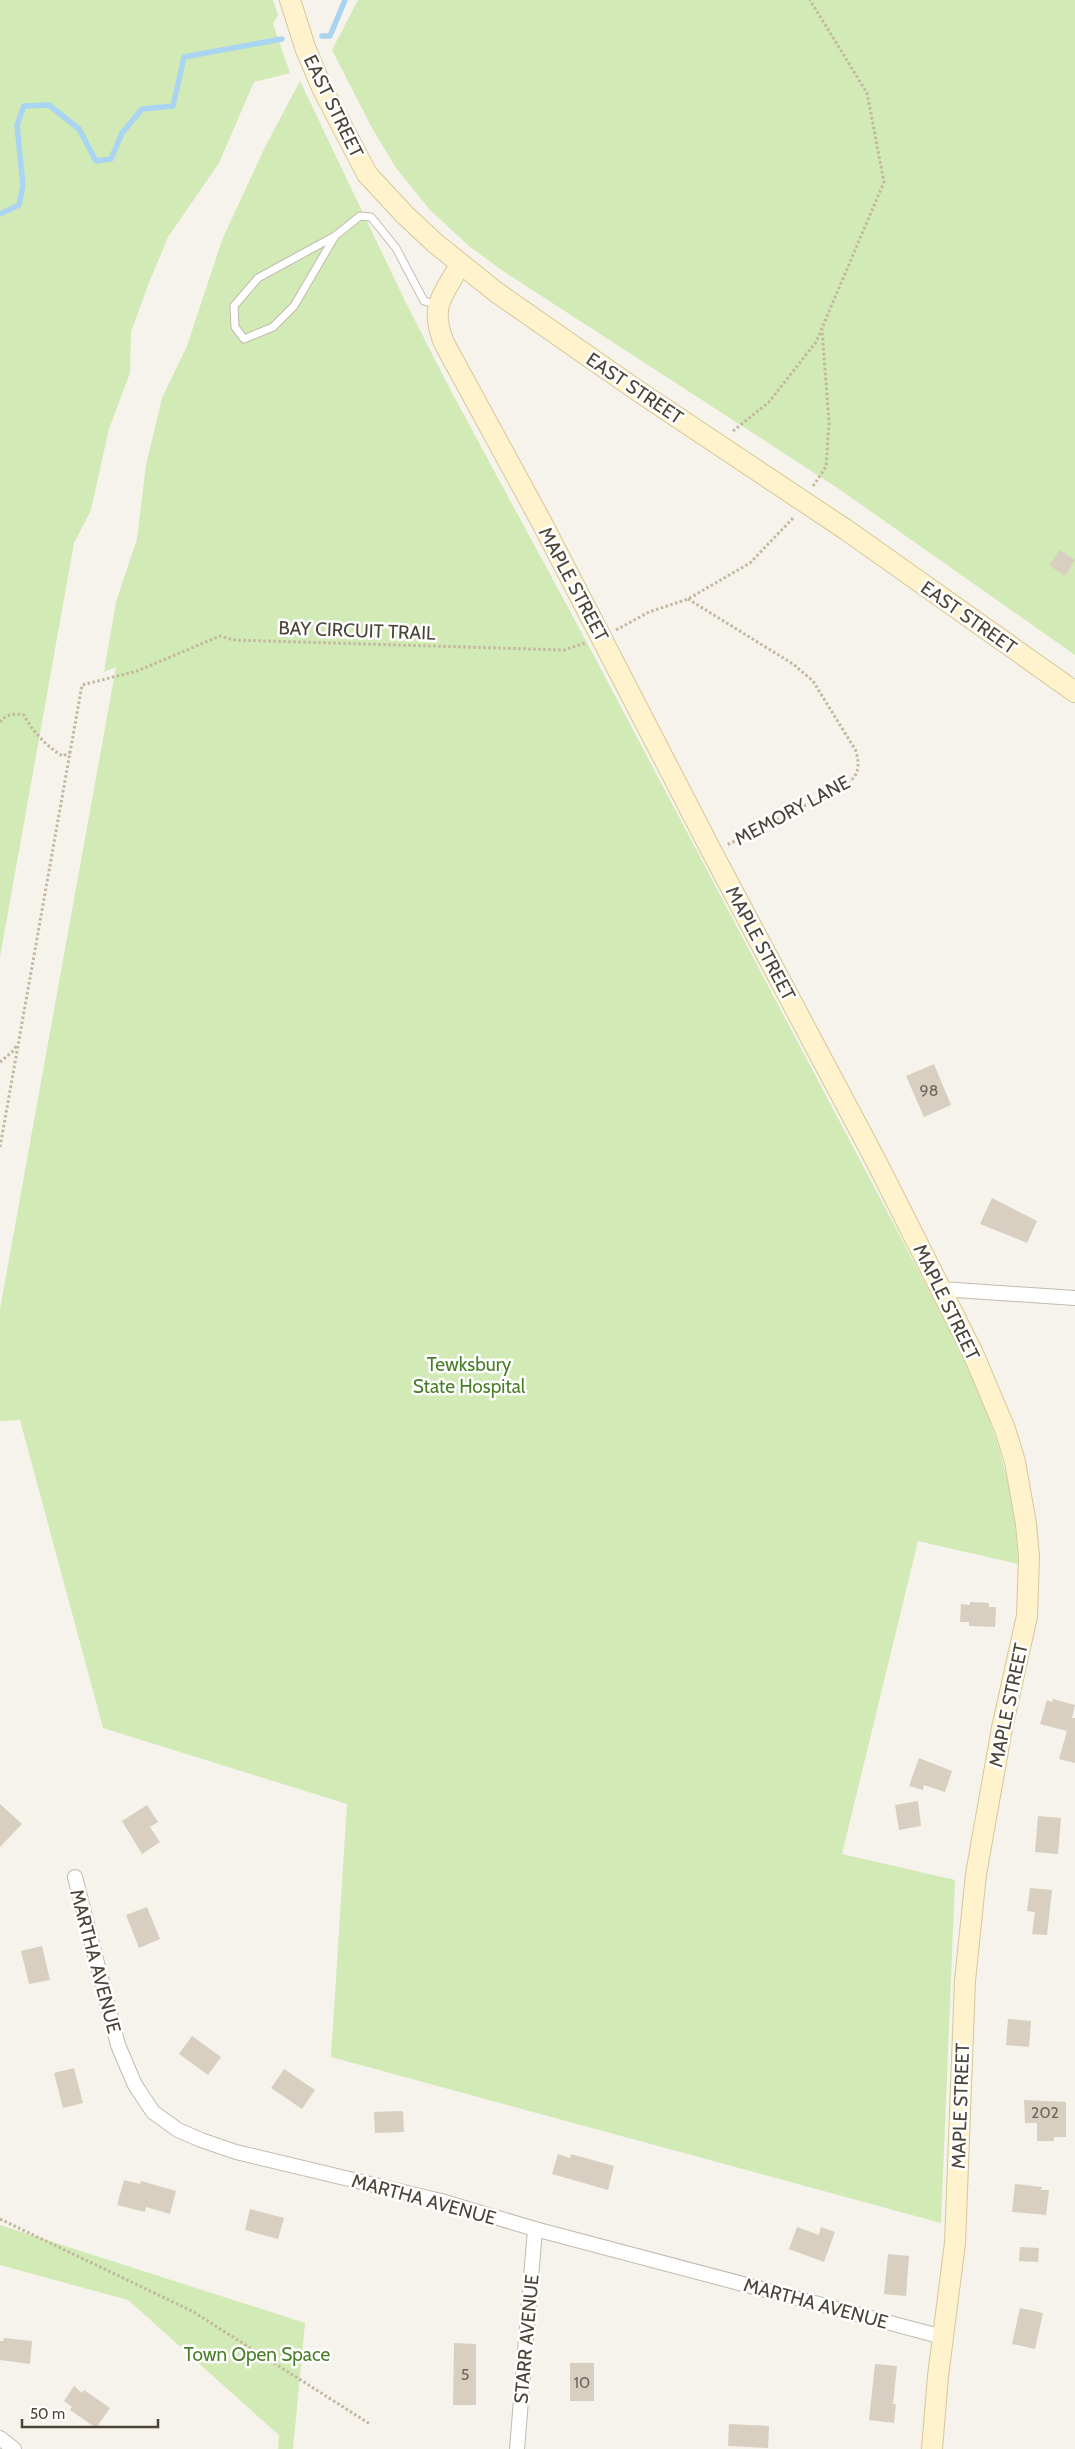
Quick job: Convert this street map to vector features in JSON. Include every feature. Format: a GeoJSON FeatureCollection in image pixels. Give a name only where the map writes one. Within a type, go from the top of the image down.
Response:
{"type":"FeatureCollection","features":[{"type":"Feature","properties":{"kind":"street","name":"EAST STREET"},"geometry":{"type":"LineString","coordinates":[[290,0],[306,50],[323,90],[367,174],[404,214],[460,264],[496,292],[717,444],[846,529],[1075,692]]}},
{"type":"Feature","properties":{"kind":"street"},"geometry":{"type":"LineString","coordinates":[[438,306],[460,264]]}},
{"type":"Feature","properties":{"kind":"street","name":"MAPLE STREET"},"geometry":{"type":"LineString","coordinates":[[438,306],[436,317],[444,343],[602,637],[712,852],[763,943],[972,1351],[1005,1428],[1021,1495],[1029,1557],[1027,1616],[992,1775],[975,1883],[965,1981],[955,2235],[932,2449]]}},
{"type":"Feature","properties":{"kind":"street"},"geometry":{"type":"LineString","coordinates":[[941,1289],[1075,1298]]}},
{"type":"Feature","properties":{"kind":"street","name":"MARTHA AVENUE"},"geometry":{"type":"LineString","coordinates":[[74,1877],[118,2045],[128,2071],[153,2112],[178,2130],[236,2152],[441,2201],[535,2229],[943,2337]]}},
{"type":"Feature","properties":{"kind":"street","name":"STARR AVENUE"},"geometry":{"type":"LineString","coordinates":[[517,2449],[535,2229]]}},
{"type":"Feature","properties":{"kind":"street"},"geometry":{"type":"LineString","coordinates":[[0,2438],[14,2449]]}},
{"type":"Feature","properties":{"kind":"lane"},"geometry":{"type":"LineString","coordinates":[[334,236],[294,306],[273,327],[244,339],[235,327],[234,306],[258,278],[334,236],[360,216],[372,217],[396,248],[424,301],[438,306]]}},
{"type":"Feature","properties":{"kind":"path","name":"BAY CIRCUIT TRAIL"},"geometry":{"type":"LineString","coordinates":[[717,444],[770,402],[816,342],[884,182],[867,93],[810,0]]}},
{"type":"Feature","properties":{"kind":"path","name":"BAY CIRCUIT TRAIL"},"geometry":{"type":"LineString","coordinates":[[0,1147],[82,685],[137,671],[220,636],[233,640],[564,650],[602,637],[649,612],[688,599],[750,563],[793,518],[826,467],[829,423],[822,329]]}},
{"type":"Feature","properties":{"kind":"path","name":"MEMORY LANE"},"geometry":{"type":"LineString","coordinates":[[688,599],[793,664],[813,681],[856,751],[859,764],[858,772],[853,780],[845,785],[712,852]]}},
{"type":"Feature","properties":{"kind":"path"},"geometry":{"type":"LineString","coordinates":[[0,722],[4,717],[16,713],[24,715],[30,727],[43,738],[51,750],[63,756],[70,752]]}},
{"type":"Feature","properties":{"kind":"path"},"geometry":{"type":"LineString","coordinates":[[0,1062],[12,1052],[19,1042]]}},
{"type":"Feature","properties":{"kind":"path"},"geometry":{"type":"LineString","coordinates":[[0,2219],[192,2311],[370,2424]]}},
{"type":"Feature","properties":{"kind":"green space"},"geometry":{"type":"Polygon","coordinates":[[[0,0],[273,0],[278,15],[273,24],[290,73],[254,82],[219,163],[168,237],[131,332],[130,373],[109,429],[91,510],[74,543],[0,957],[0,0]]]}},
{"type":"Feature","properties":{"kind":"green space"},"geometry":{"type":"Polygon","coordinates":[[[358,0],[1075,0],[1075,655],[839,489],[503,271],[469,246],[430,210],[396,168],[372,128],[332,50],[358,0]]]}},
{"type":"Feature","properties":{"kind":"green space","name":"Tewksbury State Hospital"},"geometry":{"type":"Polygon","coordinates":[[[300,81],[406,303],[450,389],[592,652],[966,1361],[995,1435],[1013,1511],[1018,1564],[918,1541],[842,1854],[955,1880],[941,2223],[331,2057],[347,1804],[103,1728],[20,1420],[0,1421],[0,1309],[116,667],[104,672],[116,602],[137,539],[146,465],[162,398],[187,346],[222,240],[265,147],[300,81]]]}},
{"type":"Feature","properties":{"kind":"green space","name":"Town Open Space"},"geometry":{"type":"Polygon","coordinates":[[[0,2225],[305,2323],[293,2449],[278,2449],[279,2435],[128,2300],[0,2265],[0,2225]]]}},
{"type":"Feature","properties":{"kind":"building"},"geometry":{"type":"Polygon","coordinates":[[[1060,550],[1075,560],[1065,576],[1049,565],[1060,550]]]}},
{"type":"Feature","properties":{"kind":"building"},"geometry":{"type":"Polygon","coordinates":[[[934,1064],[951,1105],[924,1117],[906,1076],[934,1064]]]}},
{"type":"Feature","properties":{"kind":"building"},"geometry":{"type":"Polygon","coordinates":[[[992,1198],[1037,1221],[1027,1243],[980,1224],[992,1198]]]}},
{"type":"Feature","properties":{"kind":"building"},"geometry":{"type":"Polygon","coordinates":[[[970,1602],[989,1603],[989,1607],[996,1607],[995,1627],[969,1626],[969,1622],[960,1622],[961,1604],[970,1605],[970,1602]]]}},
{"type":"Feature","properties":{"kind":"building"},"geometry":{"type":"Polygon","coordinates":[[[1053,1699],[1075,1705],[1072,1718],[1075,1718],[1075,1763],[1059,1759],[1067,1731],[1040,1724],[1047,1700],[1052,1702],[1053,1699]]]}},
{"type":"Feature","properties":{"kind":"building"},"geometry":{"type":"Polygon","coordinates":[[[919,1758],[952,1771],[945,1792],[924,1785],[923,1790],[909,1786],[919,1758]]]}},
{"type":"Feature","properties":{"kind":"building"},"geometry":{"type":"Polygon","coordinates":[[[918,1801],[921,1826],[899,1830],[895,1805],[918,1801]]]}},
{"type":"Feature","properties":{"kind":"building"},"geometry":{"type":"Polygon","coordinates":[[[0,1804],[22,1824],[0,1847],[0,1804]]]}},
{"type":"Feature","properties":{"kind":"building"},"geometry":{"type":"Polygon","coordinates":[[[147,1805],[158,1822],[150,1827],[160,1842],[142,1854],[122,1821],[147,1805]]]}},
{"type":"Feature","properties":{"kind":"building"},"geometry":{"type":"Polygon","coordinates":[[[1038,1816],[1061,1818],[1058,1854],[1035,1852],[1038,1816]]]}},
{"type":"Feature","properties":{"kind":"building"},"geometry":{"type":"Polygon","coordinates":[[[1030,1888],[1052,1890],[1047,1935],[1032,1934],[1035,1912],[1027,1911],[1030,1888]]]}},
{"type":"Feature","properties":{"kind":"building"},"geometry":{"type":"Polygon","coordinates":[[[147,1907],[160,1939],[139,1948],[126,1915],[147,1907]]]}},
{"type":"Feature","properties":{"kind":"building"},"geometry":{"type":"Polygon","coordinates":[[[42,1946],[50,1980],[29,1984],[21,1951],[42,1946]]]}},
{"type":"Feature","properties":{"kind":"building"},"geometry":{"type":"Polygon","coordinates":[[[1008,2019],[1031,2021],[1029,2047],[1006,2045],[1008,2019]]]}},
{"type":"Feature","properties":{"kind":"building"},"geometry":{"type":"Polygon","coordinates":[[[192,2036],[221,2057],[208,2075],[179,2054],[192,2036]]]}},
{"type":"Feature","properties":{"kind":"building"},"geometry":{"type":"Polygon","coordinates":[[[74,2068],[83,2103],[63,2108],[54,2073],[74,2068]]]}},
{"type":"Feature","properties":{"kind":"building"},"geometry":{"type":"Polygon","coordinates":[[[284,2069],[315,2090],[302,2109],[271,2088],[284,2069]]]}},
{"type":"Feature","properties":{"kind":"building"},"geometry":{"type":"Polygon","coordinates":[[[1024,2100],[1066,2102],[1066,2137],[1054,2137],[1054,2141],[1037,2141],[1037,2123],[1025,2123],[1024,2100]]]}},
{"type":"Feature","properties":{"kind":"building"},"geometry":{"type":"Polygon","coordinates":[[[374,2112],[403,2112],[404,2132],[375,2133],[374,2112]]]}},
{"type":"Feature","properties":{"kind":"building"},"geometry":{"type":"Polygon","coordinates":[[[558,2154],[570,2158],[571,2154],[614,2166],[608,2190],[552,2174],[558,2154]]]}},
{"type":"Feature","properties":{"kind":"building"},"geometry":{"type":"Polygon","coordinates":[[[124,2180],[140,2184],[141,2181],[176,2191],[170,2214],[146,2207],[145,2212],[117,2205],[124,2180]]]}},
{"type":"Feature","properties":{"kind":"building"},"geometry":{"type":"Polygon","coordinates":[[[1015,2184],[1042,2187],[1041,2190],[1049,2190],[1046,2215],[1012,2212],[1015,2184]]]}},
{"type":"Feature","properties":{"kind":"building"},"geometry":{"type":"Polygon","coordinates":[[[250,2209],[284,2218],[278,2239],[245,2230],[250,2209]]]}},
{"type":"Feature","properties":{"kind":"building"},"geometry":{"type":"Polygon","coordinates":[[[797,2227],[819,2235],[821,2227],[835,2232],[824,2262],[789,2249],[797,2227]]]}},
{"type":"Feature","properties":{"kind":"building"},"geometry":{"type":"Polygon","coordinates":[[[1020,2247],[1039,2248],[1038,2262],[1019,2261],[1020,2247]]]}},
{"type":"Feature","properties":{"kind":"building"},"geometry":{"type":"Polygon","coordinates":[[[888,2254],[909,2256],[906,2296],[884,2294],[888,2254]]]}},
{"type":"Feature","properties":{"kind":"building"},"geometry":{"type":"Polygon","coordinates":[[[1020,2308],[1043,2313],[1035,2349],[1012,2344],[1020,2308]]]}},
{"type":"Feature","properties":{"kind":"building"},"geometry":{"type":"Polygon","coordinates":[[[4,2338],[32,2341],[30,2364],[0,2360],[0,2341],[3,2341],[4,2338]]]}},
{"type":"Feature","properties":{"kind":"building"},"geometry":{"type":"Polygon","coordinates":[[[454,2343],[476,2344],[476,2405],[453,2405],[454,2343]]]}},
{"type":"Feature","properties":{"kind":"building"},"geometry":{"type":"Polygon","coordinates":[[[570,2363],[594,2363],[594,2401],[570,2401],[570,2363]]]}},
{"type":"Feature","properties":{"kind":"building"},"geometry":{"type":"Polygon","coordinates":[[[875,2364],[897,2366],[893,2404],[896,2404],[894,2423],[869,2420],[875,2364]]]}},
{"type":"Feature","properties":{"kind":"building"},"geometry":{"type":"Polygon","coordinates":[[[74,2386],[82,2393],[84,2390],[110,2408],[96,2428],[70,2410],[72,2407],[64,2401],[74,2386]]]}},
{"type":"Feature","properties":{"kind":"building"},"geometry":{"type":"Polygon","coordinates":[[[729,2424],[769,2426],[768,2448],[728,2446],[729,2424]]]}},
{"type":"Feature","properties":{"kind":"waterway"},"geometry":{"type":"LineString","coordinates":[[322,36],[330,36],[345,0]]}},
{"type":"Feature","properties":{"kind":"waterway"},"geometry":{"type":"LineString","coordinates":[[0,214],[19,205],[23,186],[17,125],[24,106],[49,105],[79,129],[96,161],[111,159],[122,133],[142,109],[173,106],[184,57],[282,39]]}}]}
